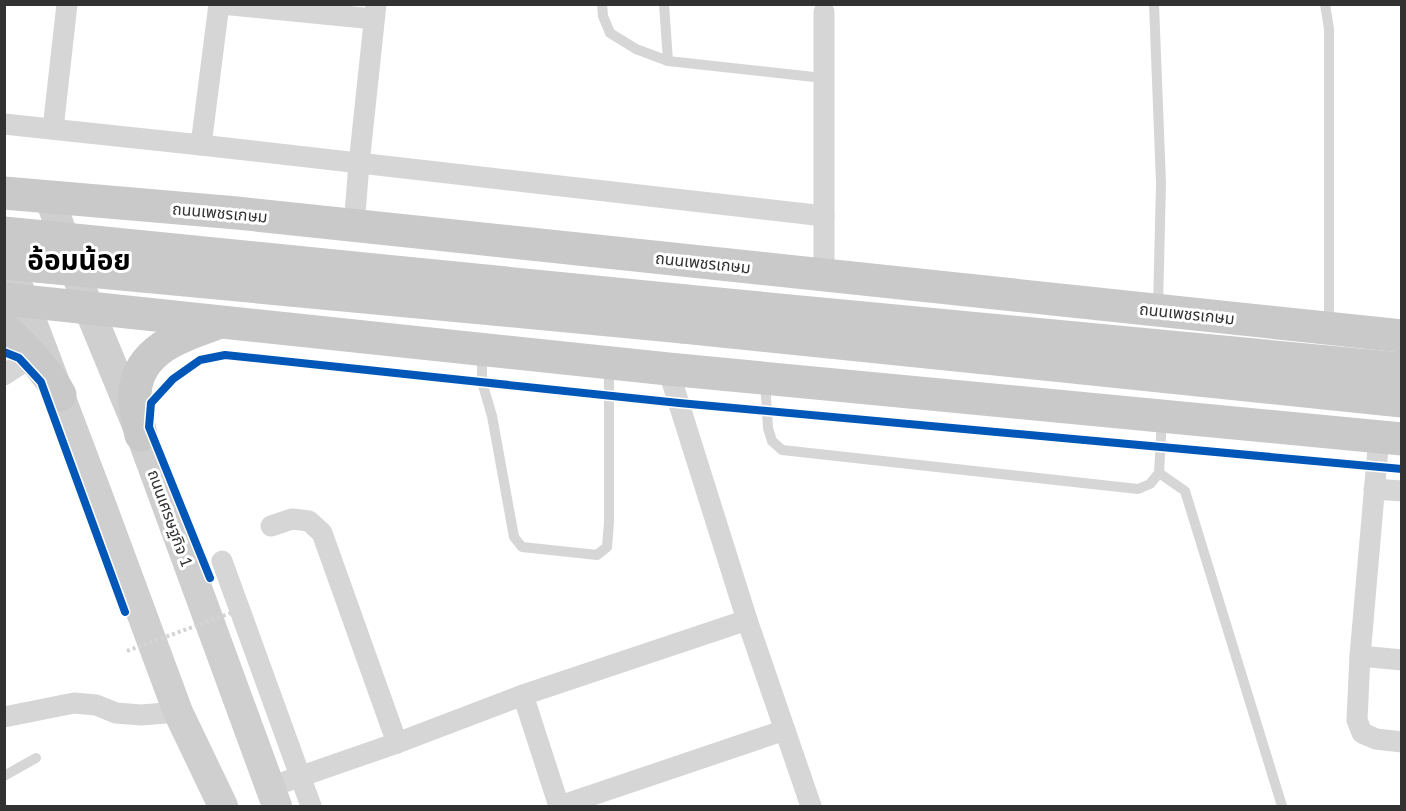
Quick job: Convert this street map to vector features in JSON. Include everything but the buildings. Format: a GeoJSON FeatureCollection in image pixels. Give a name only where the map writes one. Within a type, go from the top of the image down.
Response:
{"type":"FeatureCollection","features":[{"type":"Feature","properties":{"kind":"main road","name":"ถนนเพชรเกษม"},"geometry":{"type":"LineString","coordinates":[[4,193],[237,213],[1329,328],[1398,332]]}},
{"type":"Feature","properties":{"kind":"main road","name":"ถนนเศรษฐกิจ 1"},"geometry":{"type":"LineString","coordinates":[[49,196],[88,307],[141,435],[274,797]]}},
{"type":"Feature","properties":{"kind":"main road"},"geometry":{"type":"LineString","coordinates":[[4,233],[1401,401]]}},
{"type":"Feature","properties":{"kind":"main road"},"geometry":{"type":"LineString","coordinates":[[4,253],[14,300],[60,395],[178,712],[223,807]]}},
{"type":"Feature","properties":{"kind":"main road"},"geometry":{"type":"LineString","coordinates":[[4,263],[1401,369]]}},
{"type":"Feature","properties":{"kind":"main road"},"geometry":{"type":"LineString","coordinates":[[14,300],[765,379],[1390,438]]}},
{"type":"Feature","properties":{"kind":"main road"},"geometry":{"type":"LineString","coordinates":[[141,435],[135,393],[141,369],[161,347],[184,334],[219,322]]}},
{"type":"Feature","properties":{"kind":"main road"},"geometry":{"type":"LineString","coordinates":[[4,329],[13,336],[54,383],[60,395]]}},
{"type":"Feature","properties":{"kind":"street"},"geometry":{"type":"LineString","coordinates":[[53,129],[67,4]]}},
{"type":"Feature","properties":{"kind":"street"},"geometry":{"type":"LineString","coordinates":[[201,145],[220,4],[375,12],[354,226]]}},
{"type":"Feature","properties":{"kind":"street"},"geometry":{"type":"LineString","coordinates":[[824,12],[824,274]]}},
{"type":"Feature","properties":{"kind":"street"},"geometry":{"type":"LineString","coordinates":[[4,124],[824,216]]}},
{"type":"Feature","properties":{"kind":"street"},"geometry":{"type":"LineString","coordinates":[[4,375],[31,357]]}},
{"type":"Feature","properties":{"kind":"street"},"geometry":{"type":"LineString","coordinates":[[668,369],[747,620],[811,807]]}},
{"type":"Feature","properties":{"kind":"street"},"geometry":{"type":"LineString","coordinates":[[1390,438],[1374,489],[1357,720],[1362,733],[1376,739],[1401,742]]}},
{"type":"Feature","properties":{"kind":"street"},"geometry":{"type":"LineString","coordinates":[[1374,489],[1401,491]]}},
{"type":"Feature","properties":{"kind":"street"},"geometry":{"type":"LineString","coordinates":[[271,526],[292,519],[309,521],[321,533],[397,743]]}},
{"type":"Feature","properties":{"kind":"street"},"geometry":{"type":"LineString","coordinates":[[222,561],[311,807]]}},
{"type":"Feature","properties":{"kind":"street"},"geometry":{"type":"LineString","coordinates":[[274,797],[301,777],[523,695],[747,620]]}},
{"type":"Feature","properties":{"kind":"street"},"geometry":{"type":"LineString","coordinates":[[1360,656],[1401,660]]}},
{"type":"Feature","properties":{"kind":"street"},"geometry":{"type":"LineString","coordinates":[[523,695],[560,807],[785,730]]}},
{"type":"Feature","properties":{"kind":"street"},"geometry":{"type":"LineString","coordinates":[[4,717],[74,703],[96,705],[124,714],[178,712]]}},
{"type":"Feature","properties":{"kind":"lane"},"geometry":{"type":"LineString","coordinates":[[602,4],[603,16],[610,33],[636,49],[668,61],[823,78]]}},
{"type":"Feature","properties":{"kind":"lane"},"geometry":{"type":"LineString","coordinates":[[664,4],[668,61]]}},
{"type":"Feature","properties":{"kind":"lane"},"geometry":{"type":"LineString","coordinates":[[1154,4],[1161,183],[1158,310]]}},
{"type":"Feature","properties":{"kind":"lane"},"geometry":{"type":"LineString","coordinates":[[1325,4],[1329,29],[1329,328]]}},
{"type":"Feature","properties":{"kind":"lane"},"geometry":{"type":"LineString","coordinates":[[482,350],[482,382],[492,416],[514,537],[522,547],[597,555],[606,547],[609,522],[609,363]]}},
{"type":"Feature","properties":{"kind":"lane"},"geometry":{"type":"LineString","coordinates":[[765,379],[768,428],[772,441],[783,450],[1138,489],[1150,484],[1159,473],[1162,416]]}},
{"type":"Feature","properties":{"kind":"lane"},"geometry":{"type":"LineString","coordinates":[[1159,473],[1185,491],[1282,807]]}},
{"type":"Feature","properties":{"kind":"lane"},"geometry":{"type":"LineString","coordinates":[[4,776],[36,758]]}},
{"type":"Feature","properties":{"kind":"path"},"geometry":{"type":"LineString","coordinates":[[127,651],[231,613]]}},
{"type":"Feature","properties":{"kind":"cycle path"},"geometry":{"type":"LineString","coordinates":[[4,352],[19,358],[41,382],[125,612]]}},
{"type":"Feature","properties":{"kind":"cycle path"},"geometry":{"type":"LineString","coordinates":[[210,578],[149,427],[151,403],[173,379],[200,360],[225,355],[679,403],[1402,469]]}},
{"type":"Feature","properties":{"kind":"district","name":"อ้อมน้อย"},"geometry":{"type":"Point","coordinates":[79,259]}}]}
